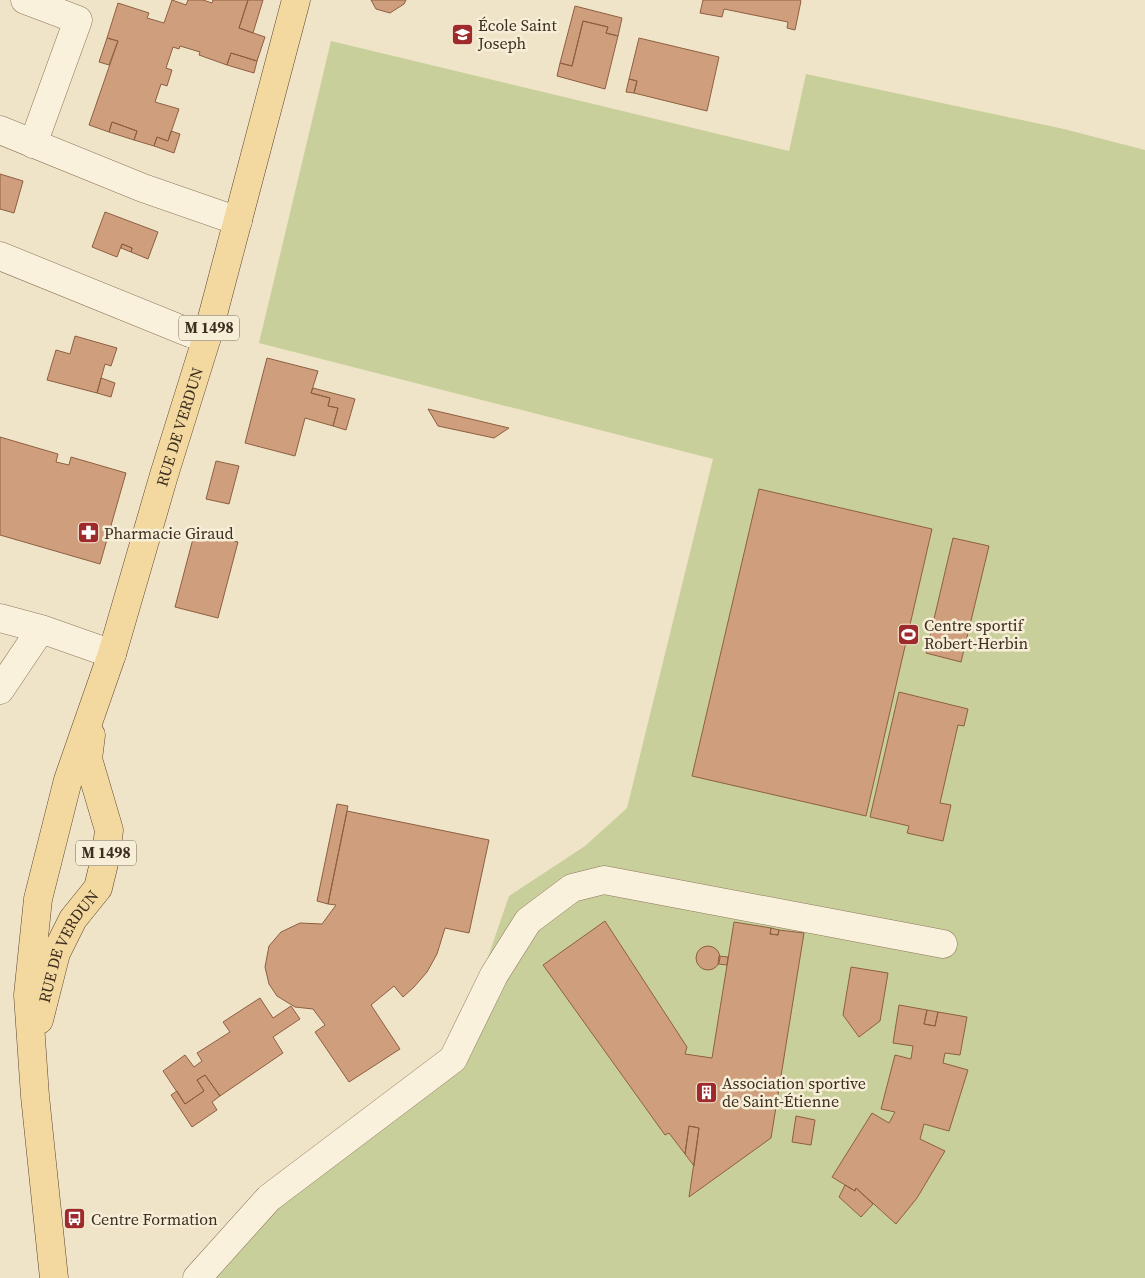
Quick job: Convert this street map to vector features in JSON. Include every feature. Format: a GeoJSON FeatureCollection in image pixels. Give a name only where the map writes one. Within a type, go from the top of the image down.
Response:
{"type":"FeatureCollection","features":[{"type":"Feature","properties":{"kind":"main road","name":"RUE DE VERDUN"},"geometry":{"type":"LineString","coordinates":[[54,1278],[34,1096],[28,995],[38,899],[68,780],[96,706],[161,483],[207,337],[296,0]]}},
{"type":"Feature","properties":{"kind":"main road","name":"RUE DE VERDUN"},"geometry":{"type":"LineString","coordinates":[[32,1043],[56,953],[73,919],[98,888],[106,855],[108,830],[88,759],[96,706]]}},
{"type":"Feature","properties":{"kind":"street"},"geometry":{"type":"LineString","coordinates":[[25,0],[78,20],[33,144]]}},
{"type":"Feature","properties":{"kind":"street"},"geometry":{"type":"LineString","coordinates":[[0,130],[143,188],[238,221]]}},
{"type":"Feature","properties":{"kind":"street"},"geometry":{"type":"LineString","coordinates":[[0,256],[190,334],[207,337]]}},
{"type":"Feature","properties":{"kind":"street"},"geometry":{"type":"LineString","coordinates":[[0,618],[41,629],[112,654]]}},
{"type":"Feature","properties":{"kind":"street"},"geometry":{"type":"LineString","coordinates":[[0,690],[41,629]]}},
{"type":"Feature","properties":{"kind":"street"},"geometry":{"type":"LineString","coordinates":[[197,1278],[269,1198],[453,1059],[494,975],[528,921],[572,888],[604,880],[943,944]]}},
{"type":"Feature","properties":{"kind":"green space","name":"Centre sportif Robert-Herbin"},"geometry":{"type":"Polygon","coordinates":[[[331,41],[789,151],[806,74],[1064,129],[1145,150],[1145,1278],[197,1278],[269,1198],[453,1059],[509,896],[585,846],[627,808],[713,459],[259,343],[331,41]]]}},
{"type":"Feature","properties":{"kind":"building"},"geometry":{"type":"Polygon","coordinates":[[[172,0],[186,5],[188,0],[203,0],[212,3],[213,0],[248,0],[239,28],[265,37],[257,61],[231,53],[227,65],[199,55],[200,52],[180,46],[179,49],[173,47],[166,68],[172,70],[167,86],[161,84],[155,102],[179,109],[168,141],[157,137],[154,146],[134,140],[137,131],[112,122],[109,132],[89,125],[118,41],[107,38],[118,3],[149,13],[147,18],[164,23],[172,0]]]}},
{"type":"Feature","properties":{"kind":"building"},"geometry":{"type":"Polygon","coordinates":[[[248,0],[263,0],[253,33],[239,28],[248,0]]]}},
{"type":"Feature","properties":{"kind":"building"},"geometry":{"type":"Polygon","coordinates":[[[371,0],[406,0],[404,4],[390,13],[376,9],[371,0]]]}},
{"type":"Feature","properties":{"kind":"building"},"geometry":{"type":"Polygon","coordinates":[[[703,0],[801,1],[795,30],[787,28],[788,22],[724,9],[722,17],[700,13],[703,0]]]}},
{"type":"Feature","properties":{"kind":"building"},"geometry":{"type":"Polygon","coordinates":[[[575,6],[622,18],[618,36],[606,33],[608,27],[583,21],[572,66],[560,63],[575,6]]]}},
{"type":"Feature","properties":{"kind":"building"},"geometry":{"type":"Polygon","coordinates":[[[583,21],[608,27],[606,33],[618,36],[605,89],[557,76],[560,63],[572,66],[583,21]]]}},
{"type":"Feature","properties":{"kind":"building"},"geometry":{"type":"Polygon","coordinates":[[[107,38],[118,41],[109,65],[99,62],[107,38]]]}},
{"type":"Feature","properties":{"kind":"building"},"geometry":{"type":"Polygon","coordinates":[[[639,38],[719,57],[707,111],[634,93],[637,81],[629,79],[639,38]]]}},
{"type":"Feature","properties":{"kind":"building"},"geometry":{"type":"Polygon","coordinates":[[[231,53],[257,61],[254,73],[227,65],[231,53]]]}},
{"type":"Feature","properties":{"kind":"building"},"geometry":{"type":"Polygon","coordinates":[[[629,79],[637,81],[634,93],[626,92],[629,79]]]}},
{"type":"Feature","properties":{"kind":"building"},"geometry":{"type":"Polygon","coordinates":[[[112,122],[137,131],[134,140],[109,132],[112,122]]]}},
{"type":"Feature","properties":{"kind":"building"},"geometry":{"type":"Polygon","coordinates":[[[171,131],[180,134],[174,153],[154,146],[157,137],[168,141],[171,131]]]}},
{"type":"Feature","properties":{"kind":"building"},"geometry":{"type":"Polygon","coordinates":[[[0,174],[23,181],[14,213],[0,209],[0,174]]]}},
{"type":"Feature","properties":{"kind":"building"},"geometry":{"type":"Polygon","coordinates":[[[105,212],[158,232],[148,259],[131,252],[132,248],[122,244],[117,257],[92,247],[105,212]]]}},
{"type":"Feature","properties":{"kind":"building"},"geometry":{"type":"Polygon","coordinates":[[[122,244],[132,248],[131,252],[121,248],[122,244]]]}},
{"type":"Feature","properties":{"kind":"building"},"geometry":{"type":"Polygon","coordinates":[[[75,336],[117,348],[111,366],[105,364],[97,393],[47,380],[56,350],[70,354],[75,336]]]}},
{"type":"Feature","properties":{"kind":"building"},"geometry":{"type":"Polygon","coordinates":[[[267,358],[318,371],[311,393],[330,398],[328,406],[338,408],[333,426],[305,418],[295,456],[245,443],[267,358]]]}},
{"type":"Feature","properties":{"kind":"building"},"geometry":{"type":"Polygon","coordinates":[[[101,378],[115,383],[111,397],[97,393],[101,378]]]}},
{"type":"Feature","properties":{"kind":"building"},"geometry":{"type":"Polygon","coordinates":[[[313,388],[355,399],[346,430],[333,426],[338,408],[328,406],[330,398],[311,393],[313,388]]]}},
{"type":"Feature","properties":{"kind":"building"},"geometry":{"type":"Polygon","coordinates":[[[428,409],[509,428],[494,438],[438,426],[428,409]]]}},
{"type":"Feature","properties":{"kind":"building"},"geometry":{"type":"Polygon","coordinates":[[[0,437],[58,454],[56,462],[69,465],[71,457],[126,473],[100,564],[0,535],[0,437]]]}},
{"type":"Feature","properties":{"kind":"building"},"geometry":{"type":"Polygon","coordinates":[[[216,461],[239,466],[229,504],[206,499],[216,461]]]}},
{"type":"Feature","properties":{"kind":"building"},"geometry":{"type":"Polygon","coordinates":[[[759,489],[932,529],[866,816],[692,776],[759,489]]]}},
{"type":"Feature","properties":{"kind":"building"},"geometry":{"type":"Polygon","coordinates":[[[195,531],[238,542],[218,618],[175,607],[195,531]]]}},
{"type":"Feature","properties":{"kind":"building"},"geometry":{"type":"Polygon","coordinates":[[[953,538],[989,546],[961,662],[926,653],[953,538]]]}},
{"type":"Feature","properties":{"kind":"building"},"geometry":{"type":"Polygon","coordinates":[[[899,692],[968,709],[964,726],[958,725],[940,803],[951,805],[943,841],[907,833],[909,826],[870,817],[899,692]]]}},
{"type":"Feature","properties":{"kind":"building"},"geometry":{"type":"Polygon","coordinates":[[[337,804],[348,806],[328,904],[317,901],[337,804]]]}},
{"type":"Feature","properties":{"kind":"building"},"geometry":{"type":"Polygon","coordinates":[[[347,811],[489,840],[469,933],[445,928],[437,954],[427,972],[414,987],[403,997],[394,986],[371,1005],[400,1049],[349,1082],[315,1032],[325,1025],[313,1009],[295,1007],[277,996],[269,984],[265,967],[269,946],[281,932],[300,923],[322,924],[336,905],[328,904],[347,811]]]}},
{"type":"Feature","properties":{"kind":"building","name":"Association sportive de Saint-Étienne"},"geometry":{"type":"Polygon","coordinates":[[[605,921],[687,1047],[685,1054],[712,1058],[734,922],[771,928],[770,934],[778,935],[779,930],[804,933],[771,1138],[689,1197],[699,1128],[689,1126],[685,1154],[669,1133],[665,1135],[543,965],[605,921]]]}},
{"type":"Feature","properties":{"kind":"building"},"geometry":{"type":"Polygon","coordinates":[[[771,928],[779,930],[778,935],[770,934],[771,928]]]}},
{"type":"Feature","properties":{"kind":"building"},"geometry":{"type":"Polygon","coordinates":[[[708,946],[713,947],[719,953],[719,963],[713,969],[708,970],[703,969],[697,963],[696,958],[697,953],[703,947],[708,946]]]}},
{"type":"Feature","properties":{"kind":"building"},"geometry":{"type":"Polygon","coordinates":[[[719,956],[728,957],[727,965],[718,964],[719,956]]]}},
{"type":"Feature","properties":{"kind":"building"},"geometry":{"type":"Polygon","coordinates":[[[851,967],[888,973],[880,1021],[859,1037],[843,1015],[851,967]]]}},
{"type":"Feature","properties":{"kind":"building"},"geometry":{"type":"Polygon","coordinates":[[[260,998],[273,1018],[291,1006],[300,1019],[273,1037],[283,1053],[220,1096],[205,1075],[197,1080],[204,1091],[185,1104],[163,1071],[185,1055],[194,1067],[202,1061],[197,1053],[230,1032],[223,1022],[260,998]]]}},
{"type":"Feature","properties":{"kind":"building"},"geometry":{"type":"Polygon","coordinates":[[[899,1005],[927,1010],[924,1024],[935,1026],[938,1012],[967,1017],[960,1055],[945,1053],[943,1063],[968,1070],[949,1131],[924,1124],[920,1139],[945,1151],[917,1198],[896,1224],[856,1188],[855,1191],[832,1177],[872,1113],[889,1123],[895,1112],[881,1109],[895,1055],[911,1059],[913,1046],[893,1043],[899,1005]]]}},
{"type":"Feature","properties":{"kind":"building"},"geometry":{"type":"Polygon","coordinates":[[[927,1010],[938,1012],[935,1026],[924,1024],[927,1010]]]}},
{"type":"Feature","properties":{"kind":"building"},"geometry":{"type":"Polygon","coordinates":[[[205,1075],[220,1096],[212,1102],[217,1110],[192,1127],[171,1095],[177,1091],[185,1104],[204,1091],[197,1080],[205,1075]]]}},
{"type":"Feature","properties":{"kind":"building"},"geometry":{"type":"Polygon","coordinates":[[[796,1116],[815,1120],[811,1145],[792,1142],[796,1116]]]}},
{"type":"Feature","properties":{"kind":"building"},"geometry":{"type":"Polygon","coordinates":[[[689,1126],[699,1128],[694,1166],[685,1154],[689,1126]]]}},
{"type":"Feature","properties":{"kind":"building"},"geometry":{"type":"Polygon","coordinates":[[[845,1185],[855,1191],[856,1188],[873,1204],[861,1217],[839,1197],[845,1185]]]}},
{"type":"Feature","properties":{"kind":"place","name":"École Saint Joseph"},"geometry":{"type":"Point","coordinates":[462,34]}},
{"type":"Feature","properties":{"kind":"place","name":"Pharmacie Giraud"},"geometry":{"type":"Point","coordinates":[88,533]}},
{"type":"Feature","properties":{"kind":"place","name":"Centre sportif Robert-Herbin"},"geometry":{"type":"Point","coordinates":[908,634]}},
{"type":"Feature","properties":{"kind":"place","name":"Association sportive de Saint-Étienne"},"geometry":{"type":"Point","coordinates":[706,1092]}},
{"type":"Feature","properties":{"kind":"place","name":"Centre Formation"},"geometry":{"type":"Point","coordinates":[75,1219]}}]}
